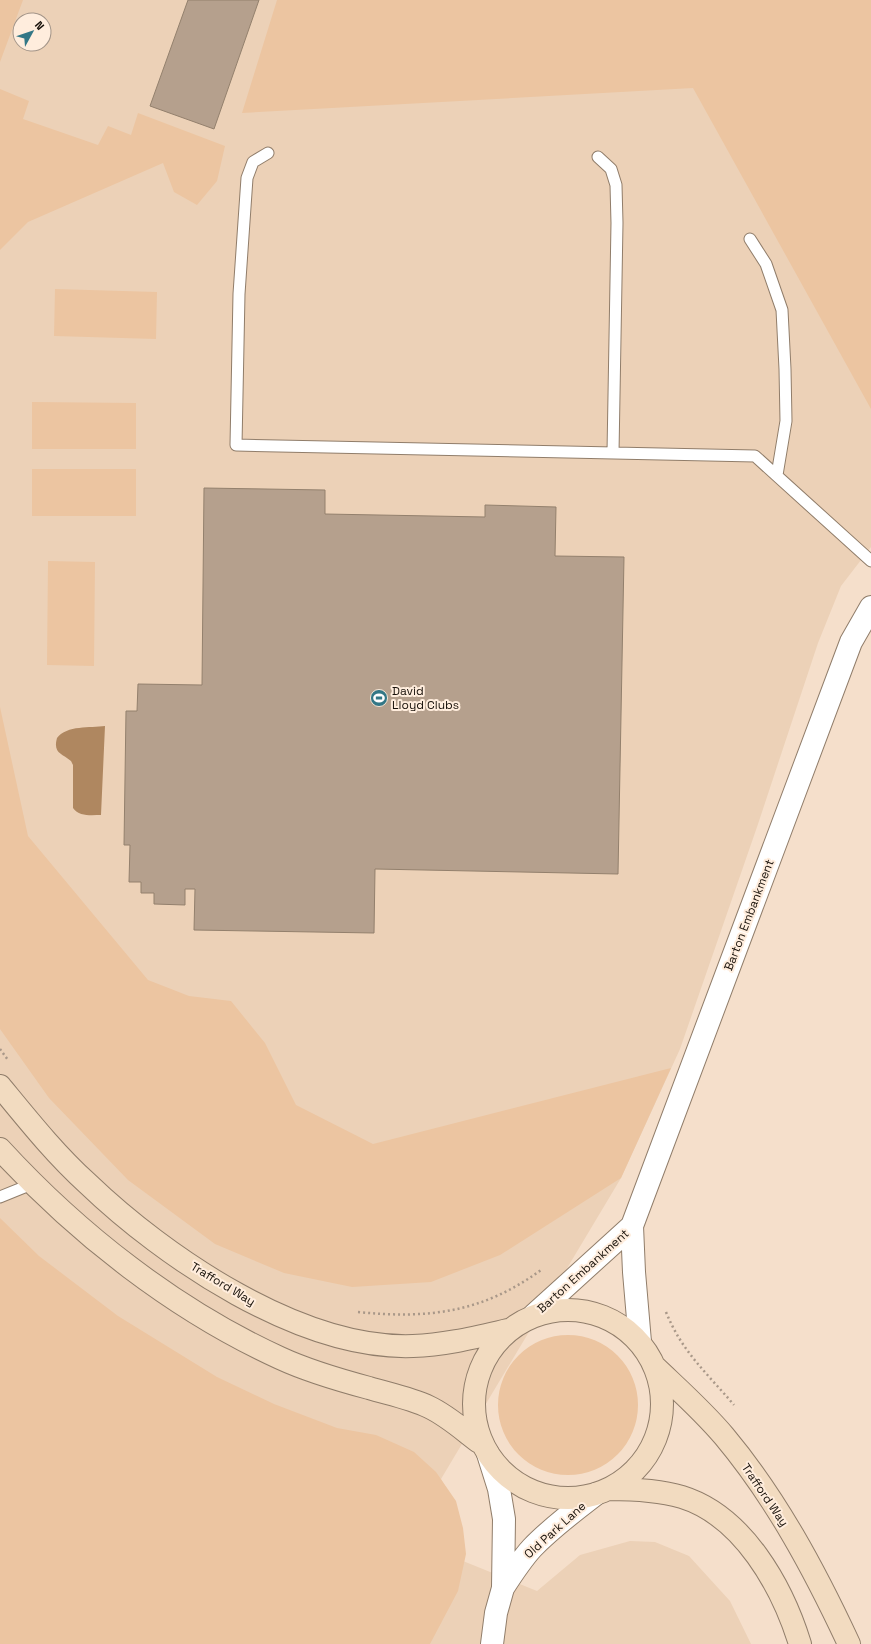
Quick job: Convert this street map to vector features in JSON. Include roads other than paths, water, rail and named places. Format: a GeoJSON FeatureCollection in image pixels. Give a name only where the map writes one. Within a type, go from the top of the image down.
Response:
{"type":"FeatureCollection","features":[{"type":"Feature","properties":{"kind":"street","name":"Barton Embankment"},"geometry":{"type":"LineString","coordinates":[[640,1342],[632,1226],[851,642],[871,607]]}},
{"type":"Feature","properties":{"kind":"street","name":"Trafford Way"},"geometry":{"type":"LineString","coordinates":[[0,1086],[38,1132],[87,1184],[131,1221],[196,1269],[257,1305],[296,1323],[334,1335],[384,1345],[427,1345],[459,1341],[508,1330]]}},
{"type":"Feature","properties":{"kind":"street"},"geometry":{"type":"LineString","coordinates":[[0,1149],[32,1184],[108,1252],[176,1300],[224,1330],[280,1358],[319,1373],[404,1398],[429,1407],[451,1420],[485,1447]]}},
{"type":"Feature","properties":{"kind":"street","name":"Barton Embankment"},"geometry":{"type":"LineString","coordinates":[[534,1315],[632,1226]]}},
{"type":"Feature","properties":{"kind":"street"},"geometry":{"type":"LineString","coordinates":[[603,1491],[633,1472],[651,1449],[660,1422],[662,1394],[655,1366],[640,1342],[619,1324],[593,1312],[563,1309],[534,1315],[508,1330],[488,1353],[476,1381],[474,1411],[485,1447],[498,1467],[523,1486],[553,1497],[582,1497],[603,1491],[648,1490],[682,1497],[708,1508],[732,1525],[751,1546],[771,1579],[793,1621],[800,1644]]}},
{"type":"Feature","properties":{"kind":"street","name":"Trafford Way"},"geometry":{"type":"LineString","coordinates":[[655,1366],[723,1436],[756,1478],[785,1523],[824,1590],[849,1644]]}},
{"type":"Feature","properties":{"kind":"street","name":"Old Park Lane"},"geometry":{"type":"LineString","coordinates":[[485,1447],[499,1489],[504,1519],[503,1588],[496,1612],[492,1644]]}},
{"type":"Feature","properties":{"kind":"street","name":"Old Park Lane"},"geometry":{"type":"LineString","coordinates":[[503,1588],[518,1565],[533,1547],[568,1516],[603,1491]]}},
{"type":"Feature","properties":{"kind":"lane"},"geometry":{"type":"LineString","coordinates":[[268,153],[253,162],[247,178],[239,294],[236,445],[755,456],[871,561]]}},
{"type":"Feature","properties":{"kind":"lane"},"geometry":{"type":"LineString","coordinates":[[598,157],[611,169],[616,185],[617,223],[613,453]]}},
{"type":"Feature","properties":{"kind":"lane"},"geometry":{"type":"LineString","coordinates":[[750,239],[766,264],[782,310],[786,421],[777,475]]}},
{"type":"Feature","properties":{"kind":"lane"},"geometry":{"type":"LineString","coordinates":[[0,1197],[32,1184]]}},
{"type":"Feature","properties":{"kind":"place","name":"David Lloyd Clubs"},"geometry":{"type":"Point","coordinates":[379,698]}}]}
